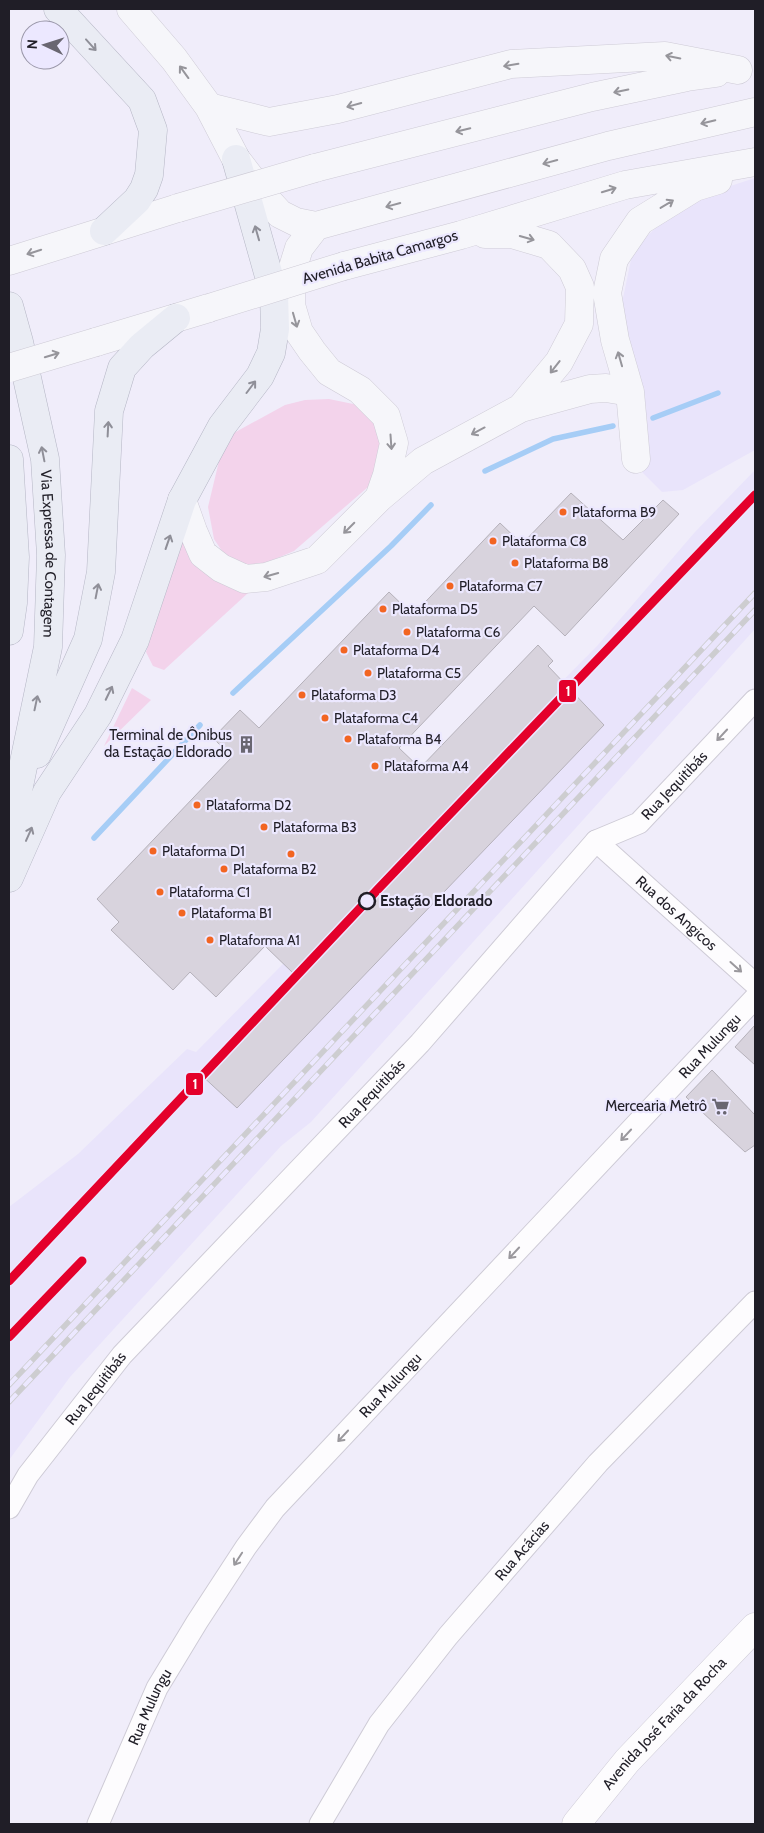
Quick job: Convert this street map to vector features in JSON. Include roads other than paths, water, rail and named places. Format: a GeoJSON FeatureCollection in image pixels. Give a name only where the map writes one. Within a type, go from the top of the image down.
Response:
{"type":"FeatureCollection","features":[{"type":"Feature","properties":{"kind":"highway"},"geometry":{"type":"LineString","coordinates":[[58,9],[142,100],[153,130],[149,175],[144,190],[138,200],[104,231]]}},
{"type":"Feature","properties":{"kind":"highway"},"geometry":{"type":"LineString","coordinates":[[9,878],[47,792],[98,715],[135,640],[182,500],[222,426],[260,376],[271,353],[275,330],[274,294],[236,159]]}},
{"type":"Feature","properties":{"kind":"highway","name":"Via Expressa de Contagem"},"geometry":{"type":"LineString","coordinates":[[9,306],[45,459],[51,555],[48,647],[9,834]]}},
{"type":"Feature","properties":{"kind":"highway"},"geometry":{"type":"LineString","coordinates":[[15,802],[88,639],[101,572],[109,411],[122,368],[142,346],[176,318]]}},
{"type":"Feature","properties":{"kind":"highway","name":"Via Expressa de Contagem"},"geometry":{"type":"LineString","coordinates":[[9,459],[15,557],[9,631]]}},
{"type":"Feature","properties":{"kind":"main road"},"geometry":{"type":"LineString","coordinates":[[131,9],[174,59],[209,107],[236,159],[280,214],[296,222],[316,226],[608,146],[755,112]]}},
{"type":"Feature","properties":{"kind":"main road"},"geometry":{"type":"LineString","coordinates":[[209,107],[269,122],[338,109],[511,64],[665,56],[747,71]]}},
{"type":"Feature","properties":{"kind":"main road"},"geometry":{"type":"LineString","coordinates":[[9,261],[178,208],[315,168],[592,97],[687,77],[747,71]]}},
{"type":"Feature","properties":{"kind":"main road","name":"Avenida Babita Camargos"},"geometry":{"type":"LineString","coordinates":[[9,368],[344,266],[461,234],[625,185],[755,162]]}},
{"type":"Feature","properties":{"kind":"main road"},"geometry":{"type":"LineString","coordinates":[[636,459],[630,392],[615,340],[607,293],[614,259],[640,221],[695,187],[755,168]]}},
{"type":"Feature","properties":{"kind":"main road"},"geometry":{"type":"LineString","coordinates":[[316,226],[298,248],[291,274],[291,305],[298,332],[329,372],[360,390],[386,416],[394,443],[387,475],[379,498]]}},
{"type":"Feature","properties":{"kind":"main road"},"geometry":{"type":"LineString","coordinates":[[461,234],[512,234],[549,245],[572,269],[580,287],[579,324],[559,362],[521,408]]}},
{"type":"Feature","properties":{"kind":"main road"},"geometry":{"type":"LineString","coordinates":[[182,500],[203,554],[221,568],[245,579],[266,577],[317,560],[379,498],[423,461],[521,408],[590,389],[606,388],[630,392]]}},
{"type":"Feature","properties":{"kind":"street","name":"Rua Jequitibás"},"geometry":{"type":"LineString","coordinates":[[9,1508],[28,1476],[122,1355],[420,1043],[596,841],[639,823],[755,700]]}},
{"type":"Feature","properties":{"kind":"street","name":"Rua dos Angicos"},"geometry":{"type":"LineString","coordinates":[[596,841],[755,984]]}},
{"type":"Feature","properties":{"kind":"street","name":"Rua Mulungu"},"geometry":{"type":"LineString","coordinates":[[98,1824],[157,1688],[246,1547],[275,1508],[755,998]]}},
{"type":"Feature","properties":{"kind":"street","name":"Rua Acácias"},"geometry":{"type":"LineString","coordinates":[[320,1824],[379,1724],[448,1636],[598,1463],[755,1302]]}},
{"type":"Feature","properties":{"kind":"street","name":"Avenida José Faria da Rocha"},"geometry":{"type":"LineString","coordinates":[[576,1824],[627,1761],[755,1627]]}},
{"type":"Feature","properties":{"kind":"waterway"},"geometry":{"type":"LineString","coordinates":[[653,418],[718,393]]}},
{"type":"Feature","properties":{"kind":"waterway"},"geometry":{"type":"LineString","coordinates":[[485,471],[553,439],[613,426]]}},
{"type":"Feature","properties":{"kind":"waterway"},"geometry":{"type":"LineString","coordinates":[[233,693],[391,546],[431,505]]}},
{"type":"Feature","properties":{"kind":"waterway"},"geometry":{"type":"LineString","coordinates":[[94,838],[200,725]]}},
{"type":"Feature","properties":{"kind":"railway"},"geometry":{"type":"LineString","coordinates":[[9,1385],[755,593]]}},
{"type":"Feature","properties":{"kind":"railway"},"geometry":{"type":"LineString","coordinates":[[9,1402],[755,610]]}},
{"type":"Feature","properties":{"kind":"place","name":"Plataforma B9"},"geometry":{"type":"Point","coordinates":[563,512]}},
{"type":"Feature","properties":{"kind":"place","name":"Plataforma C8"},"geometry":{"type":"Point","coordinates":[493,541]}},
{"type":"Feature","properties":{"kind":"place","name":"Plataforma B8"},"geometry":{"type":"Point","coordinates":[515,563]}},
{"type":"Feature","properties":{"kind":"place","name":"Plataforma C7"},"geometry":{"type":"Point","coordinates":[450,586]}},
{"type":"Feature","properties":{"kind":"place","name":"Plataforma D5"},"geometry":{"type":"Point","coordinates":[383,609]}},
{"type":"Feature","properties":{"kind":"place","name":"Plataforma C6"},"geometry":{"type":"Point","coordinates":[407,632]}},
{"type":"Feature","properties":{"kind":"place","name":"Plataforma D4"},"geometry":{"type":"Point","coordinates":[344,650]}},
{"type":"Feature","properties":{"kind":"place","name":"Plataforma C5"},"geometry":{"type":"Point","coordinates":[368,673]}},
{"type":"Feature","properties":{"kind":"place","name":"Plataforma D3"},"geometry":{"type":"Point","coordinates":[302,695]}},
{"type":"Feature","properties":{"kind":"place","name":"Plataforma C4"},"geometry":{"type":"Point","coordinates":[325,718]}},
{"type":"Feature","properties":{"kind":"place","name":"Plataforma B4"},"geometry":{"type":"Point","coordinates":[348,739]}},
{"type":"Feature","properties":{"kind":"place","name":"Terminal de Ônibus da Estação Eldorado"},"geometry":{"type":"Point","coordinates":[246,744]}},
{"type":"Feature","properties":{"kind":"place","name":"Plataforma A4"},"geometry":{"type":"Point","coordinates":[375,766]}},
{"type":"Feature","properties":{"kind":"place","name":"Plataforma D2"},"geometry":{"type":"Point","coordinates":[197,805]}},
{"type":"Feature","properties":{"kind":"place","name":"Plataforma B3"},"geometry":{"type":"Point","coordinates":[264,827]}},
{"type":"Feature","properties":{"kind":"place","name":"Plataforma D1"},"geometry":{"type":"Point","coordinates":[153,851]}},
{"type":"Feature","properties":{"kind":"place","name":"Plataforma B2"},"geometry":{"type":"Point","coordinates":[224,869]}},
{"type":"Feature","properties":{"kind":"place","name":"Plataforma C1"},"geometry":{"type":"Point","coordinates":[160,892]}},
{"type":"Feature","properties":{"kind":"place","name":"Estação Eldorado"},"geometry":{"type":"Point","coordinates":[367,901]}},
{"type":"Feature","properties":{"kind":"place","name":"Plataforma B1"},"geometry":{"type":"Point","coordinates":[182,913]}},
{"type":"Feature","properties":{"kind":"place","name":"Plataforma A1"},"geometry":{"type":"Point","coordinates":[210,940]}},
{"type":"Feature","properties":{"kind":"place","name":"Mercearia Metrô"},"geometry":{"type":"Point","coordinates":[721,1106]}}]}
